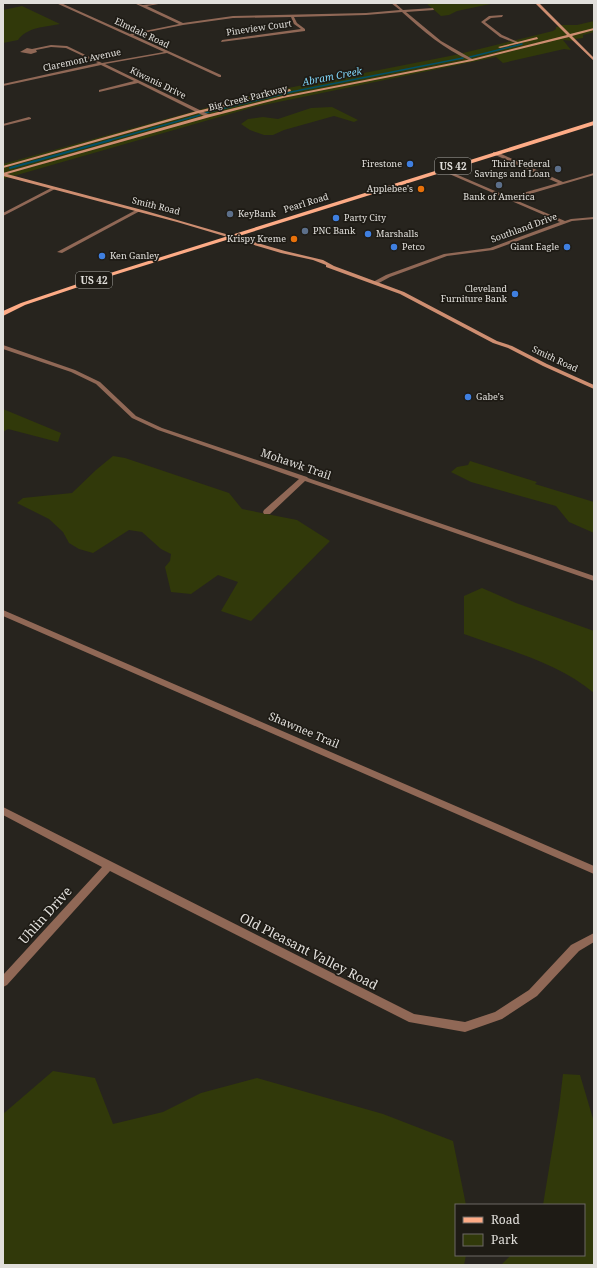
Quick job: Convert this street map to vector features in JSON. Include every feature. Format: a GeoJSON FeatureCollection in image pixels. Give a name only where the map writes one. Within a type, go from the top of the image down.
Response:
{"type":"FeatureCollection","features":[{"type":"Feature","properties":{"kind":"main road","name":"Pearl Road"},"geometry":{"type":"LineString","coordinates":[[3,314],[42,297],[594,123]]}},
{"type":"Feature","properties":{"kind":"street","name":"Elmdale Road"},"geometry":{"type":"LineString","coordinates":[[58,3],[130,35],[165,53],[220,76]]}},
{"type":"Feature","properties":{"kind":"street"},"geometry":{"type":"LineString","coordinates":[[136,3],[183,24]]}},
{"type":"Feature","properties":{"kind":"street"},"geometry":{"type":"LineString","coordinates":[[142,6],[162,3]]}},
{"type":"Feature","properties":{"kind":"street"},"geometry":{"type":"LineString","coordinates":[[394,3],[432,37],[472,60]]}},
{"type":"Feature","properties":{"kind":"street"},"geometry":{"type":"LineString","coordinates":[[537,3],[594,60]]}},
{"type":"Feature","properties":{"kind":"street","name":"Claremont Avenue"},"geometry":{"type":"LineString","coordinates":[[130,35],[183,24],[233,17],[433,9]]}},
{"type":"Feature","properties":{"kind":"street","name":"Pineview Court"},"geometry":{"type":"LineString","coordinates":[[222,41],[304,30],[295,23],[292,15]]}},
{"type":"Feature","properties":{"kind":"street"},"geometry":{"type":"LineString","coordinates":[[502,16],[490,17],[483,22],[501,36],[516,43]]}},
{"type":"Feature","properties":{"kind":"street"},"geometry":{"type":"LineString","coordinates":[[559,32],[594,24]]}},
{"type":"Feature","properties":{"kind":"street","name":"Big Creek Parkway"},"geometry":{"type":"LineString","coordinates":[[3,174],[208,116],[283,97],[472,60],[594,29]]}},
{"type":"Feature","properties":{"kind":"street"},"geometry":{"type":"LineString","coordinates":[[494,48],[545,36]]}},
{"type":"Feature","properties":{"kind":"street","name":"Kiwanis Drive"},"geometry":{"type":"LineString","coordinates":[[34,49],[59,45],[67,47],[208,116]]}},
{"type":"Feature","properties":{"kind":"street","name":"Claremont Avenue"},"geometry":{"type":"LineString","coordinates":[[3,85],[101,64],[165,53]]}},
{"type":"Feature","properties":{"kind":"street"},"geometry":{"type":"LineString","coordinates":[[452,58],[471,54]]}},
{"type":"Feature","properties":{"kind":"street"},"geometry":{"type":"LineString","coordinates":[[383,72],[424,64]]}},
{"type":"Feature","properties":{"kind":"street"},"geometry":{"type":"LineString","coordinates":[[100,91],[137,82]]}},
{"type":"Feature","properties":{"kind":"street","name":"Big Creek Parkway"},"geometry":{"type":"LineString","coordinates":[[3,167],[198,112],[297,89]]}},
{"type":"Feature","properties":{"kind":"street"},"geometry":{"type":"LineString","coordinates":[[3,125],[30,118]]}},
{"type":"Feature","properties":{"kind":"street"},"geometry":{"type":"LineString","coordinates":[[495,153],[562,183]]}},
{"type":"Feature","properties":{"kind":"street","name":"Southland Drive"},"geometry":{"type":"LineString","coordinates":[[442,170],[564,222]]}},
{"type":"Feature","properties":{"kind":"street","name":"Smith Road"},"geometry":{"type":"LineString","coordinates":[[3,174],[233,236],[332,267],[402,293],[441,312],[444,316],[495,342],[510,347],[544,365],[594,386]]}},
{"type":"Feature","properties":{"kind":"street"},"geometry":{"type":"LineString","coordinates":[[510,198],[594,174]]}},
{"type":"Feature","properties":{"kind":"street"},"geometry":{"type":"LineString","coordinates":[[3,215],[55,188]]}},
{"type":"Feature","properties":{"kind":"street"},"geometry":{"type":"LineString","coordinates":[[60,252],[138,211]]}},
{"type":"Feature","properties":{"kind":"street","name":"Southland Drive"},"geometry":{"type":"LineString","coordinates":[[375,283],[388,276],[446,255],[467,251],[482,251],[498,247],[564,222],[576,219],[594,218]]}},
{"type":"Feature","properties":{"kind":"street","name":"Mohawk Trail"},"geometry":{"type":"LineString","coordinates":[[3,347],[73,371],[98,383],[134,417],[160,429],[594,579]]}},
{"type":"Feature","properties":{"kind":"street"},"geometry":{"type":"LineString","coordinates":[[268,512],[305,478]]}},
{"type":"Feature","properties":{"kind":"street","name":"Shawnee Trail"},"geometry":{"type":"LineString","coordinates":[[3,613],[594,870]]}},
{"type":"Feature","properties":{"kind":"street","name":"Old Pleasant Valley Road"},"geometry":{"type":"LineString","coordinates":[[3,811],[413,1019],[465,1027],[498,1016],[533,993],[575,948],[594,938]]}},
{"type":"Feature","properties":{"kind":"street","name":"Uhlin Drive"},"geometry":{"type":"LineString","coordinates":[[3,982],[109,866]]}},
{"type":"Feature","properties":{"kind":"green space"},"geometry":{"type":"Polygon","coordinates":[[[426,3],[495,3],[441,16],[426,3]]]}},
{"type":"Feature","properties":{"kind":"green space"},"geometry":{"type":"Polygon","coordinates":[[[22,6],[60,24],[31,30],[26,32],[18,40],[3,43],[3,10],[22,6]]]}},
{"type":"Feature","properties":{"kind":"green space"},"geometry":{"type":"Polygon","coordinates":[[[594,21],[594,32],[583,35],[583,38],[574,39],[576,41],[563,40],[571,50],[564,49],[503,63],[496,57],[254,107],[3,179],[3,164],[253,95],[455,55],[553,31],[556,27],[561,26],[559,25],[577,25],[594,21]]]}},
{"type":"Feature","properties":{"kind":"green space"},"geometry":{"type":"Polygon","coordinates":[[[332,107],[358,120],[354,122],[334,116],[284,130],[273,135],[264,135],[250,130],[241,124],[248,119],[263,117],[278,119],[311,108],[332,107]]]}},
{"type":"Feature","properties":{"kind":"green space"},"geometry":{"type":"Polygon","coordinates":[[[3,409],[61,433],[58,442],[8,429],[3,432],[3,409]]]}},
{"type":"Feature","properties":{"kind":"green space"},"geometry":{"type":"Polygon","coordinates":[[[113,456],[125,458],[229,493],[242,509],[297,520],[330,541],[251,621],[221,611],[238,582],[218,575],[191,594],[171,592],[165,567],[170,561],[171,554],[161,549],[142,532],[129,530],[93,553],[79,549],[69,543],[63,532],[49,519],[17,503],[23,498],[72,493],[113,456]]]}},
{"type":"Feature","properties":{"kind":"green space"},"geometry":{"type":"Polygon","coordinates":[[[470,461],[537,482],[535,484],[594,502],[594,533],[569,522],[556,506],[471,482],[451,472],[457,467],[468,465],[470,461]]]}},
{"type":"Feature","properties":{"kind":"green space"},"geometry":{"type":"Polygon","coordinates":[[[482,588],[516,603],[594,631],[594,693],[565,673],[549,665],[464,634],[464,596],[482,588]]]}},
{"type":"Feature","properties":{"kind":"green space"},"geometry":{"type":"Polygon","coordinates":[[[53,1071],[95,1078],[113,1124],[163,1112],[201,1093],[257,1078],[383,1114],[453,1141],[466,1204],[455,1204],[455,1256],[466,1256],[464,1265],[3,1265],[3,1114],[53,1071]]]}},
{"type":"Feature","properties":{"kind":"green space"},"geometry":{"type":"Polygon","coordinates":[[[563,1074],[580,1075],[594,1122],[594,1265],[501,1265],[510,1256],[585,1256],[585,1204],[543,1204],[563,1074]]]}},
{"type":"Feature","properties":{"kind":"waterway","name":"Abram Creek"},"geometry":{"type":"LineString","coordinates":[[470,57],[522,44]]}},
{"type":"Feature","properties":{"kind":"waterway","name":"Abram Creek"},"geometry":{"type":"LineString","coordinates":[[205,113],[291,92],[463,58]]}},
{"type":"Feature","properties":{"kind":"waterway","name":"Abram Creek"},"geometry":{"type":"LineString","coordinates":[[107,141],[200,115]]}},
{"type":"Feature","properties":{"kind":"waterway","name":"Abram Creek"},"geometry":{"type":"LineString","coordinates":[[10,168],[111,140]]}},
{"type":"Feature","properties":{"kind":"place","name":"Firestone"},"geometry":{"type":"Point","coordinates":[410,164]}},
{"type":"Feature","properties":{"kind":"place","name":"Third Federal Savings and Loan"},"geometry":{"type":"Point","coordinates":[558,169]}},
{"type":"Feature","properties":{"kind":"place","name":"Bank of America"},"geometry":{"type":"Point","coordinates":[499,185]}},
{"type":"Feature","properties":{"kind":"place","name":"Applebee's"},"geometry":{"type":"Point","coordinates":[421,189]}},
{"type":"Feature","properties":{"kind":"place","name":"KeyBank"},"geometry":{"type":"Point","coordinates":[230,214]}},
{"type":"Feature","properties":{"kind":"place","name":"Party City"},"geometry":{"type":"Point","coordinates":[336,218]}},
{"type":"Feature","properties":{"kind":"place","name":"PNC Bank"},"geometry":{"type":"Point","coordinates":[305,231]}},
{"type":"Feature","properties":{"kind":"place","name":"Marshalls"},"geometry":{"type":"Point","coordinates":[368,234]}},
{"type":"Feature","properties":{"kind":"place","name":"Krispy Kreme"},"geometry":{"type":"Point","coordinates":[294,239]}},
{"type":"Feature","properties":{"kind":"place","name":"Petco"},"geometry":{"type":"Point","coordinates":[394,247]}},
{"type":"Feature","properties":{"kind":"place","name":"Giant Eagle"},"geometry":{"type":"Point","coordinates":[567,247]}},
{"type":"Feature","properties":{"kind":"place","name":"Ken Ganley"},"geometry":{"type":"Point","coordinates":[102,256]}},
{"type":"Feature","properties":{"kind":"place","name":"Cleveland Furniture Bank"},"geometry":{"type":"Point","coordinates":[515,294]}},
{"type":"Feature","properties":{"kind":"place","name":"Gabe's"},"geometry":{"type":"Point","coordinates":[468,397]}}]}
